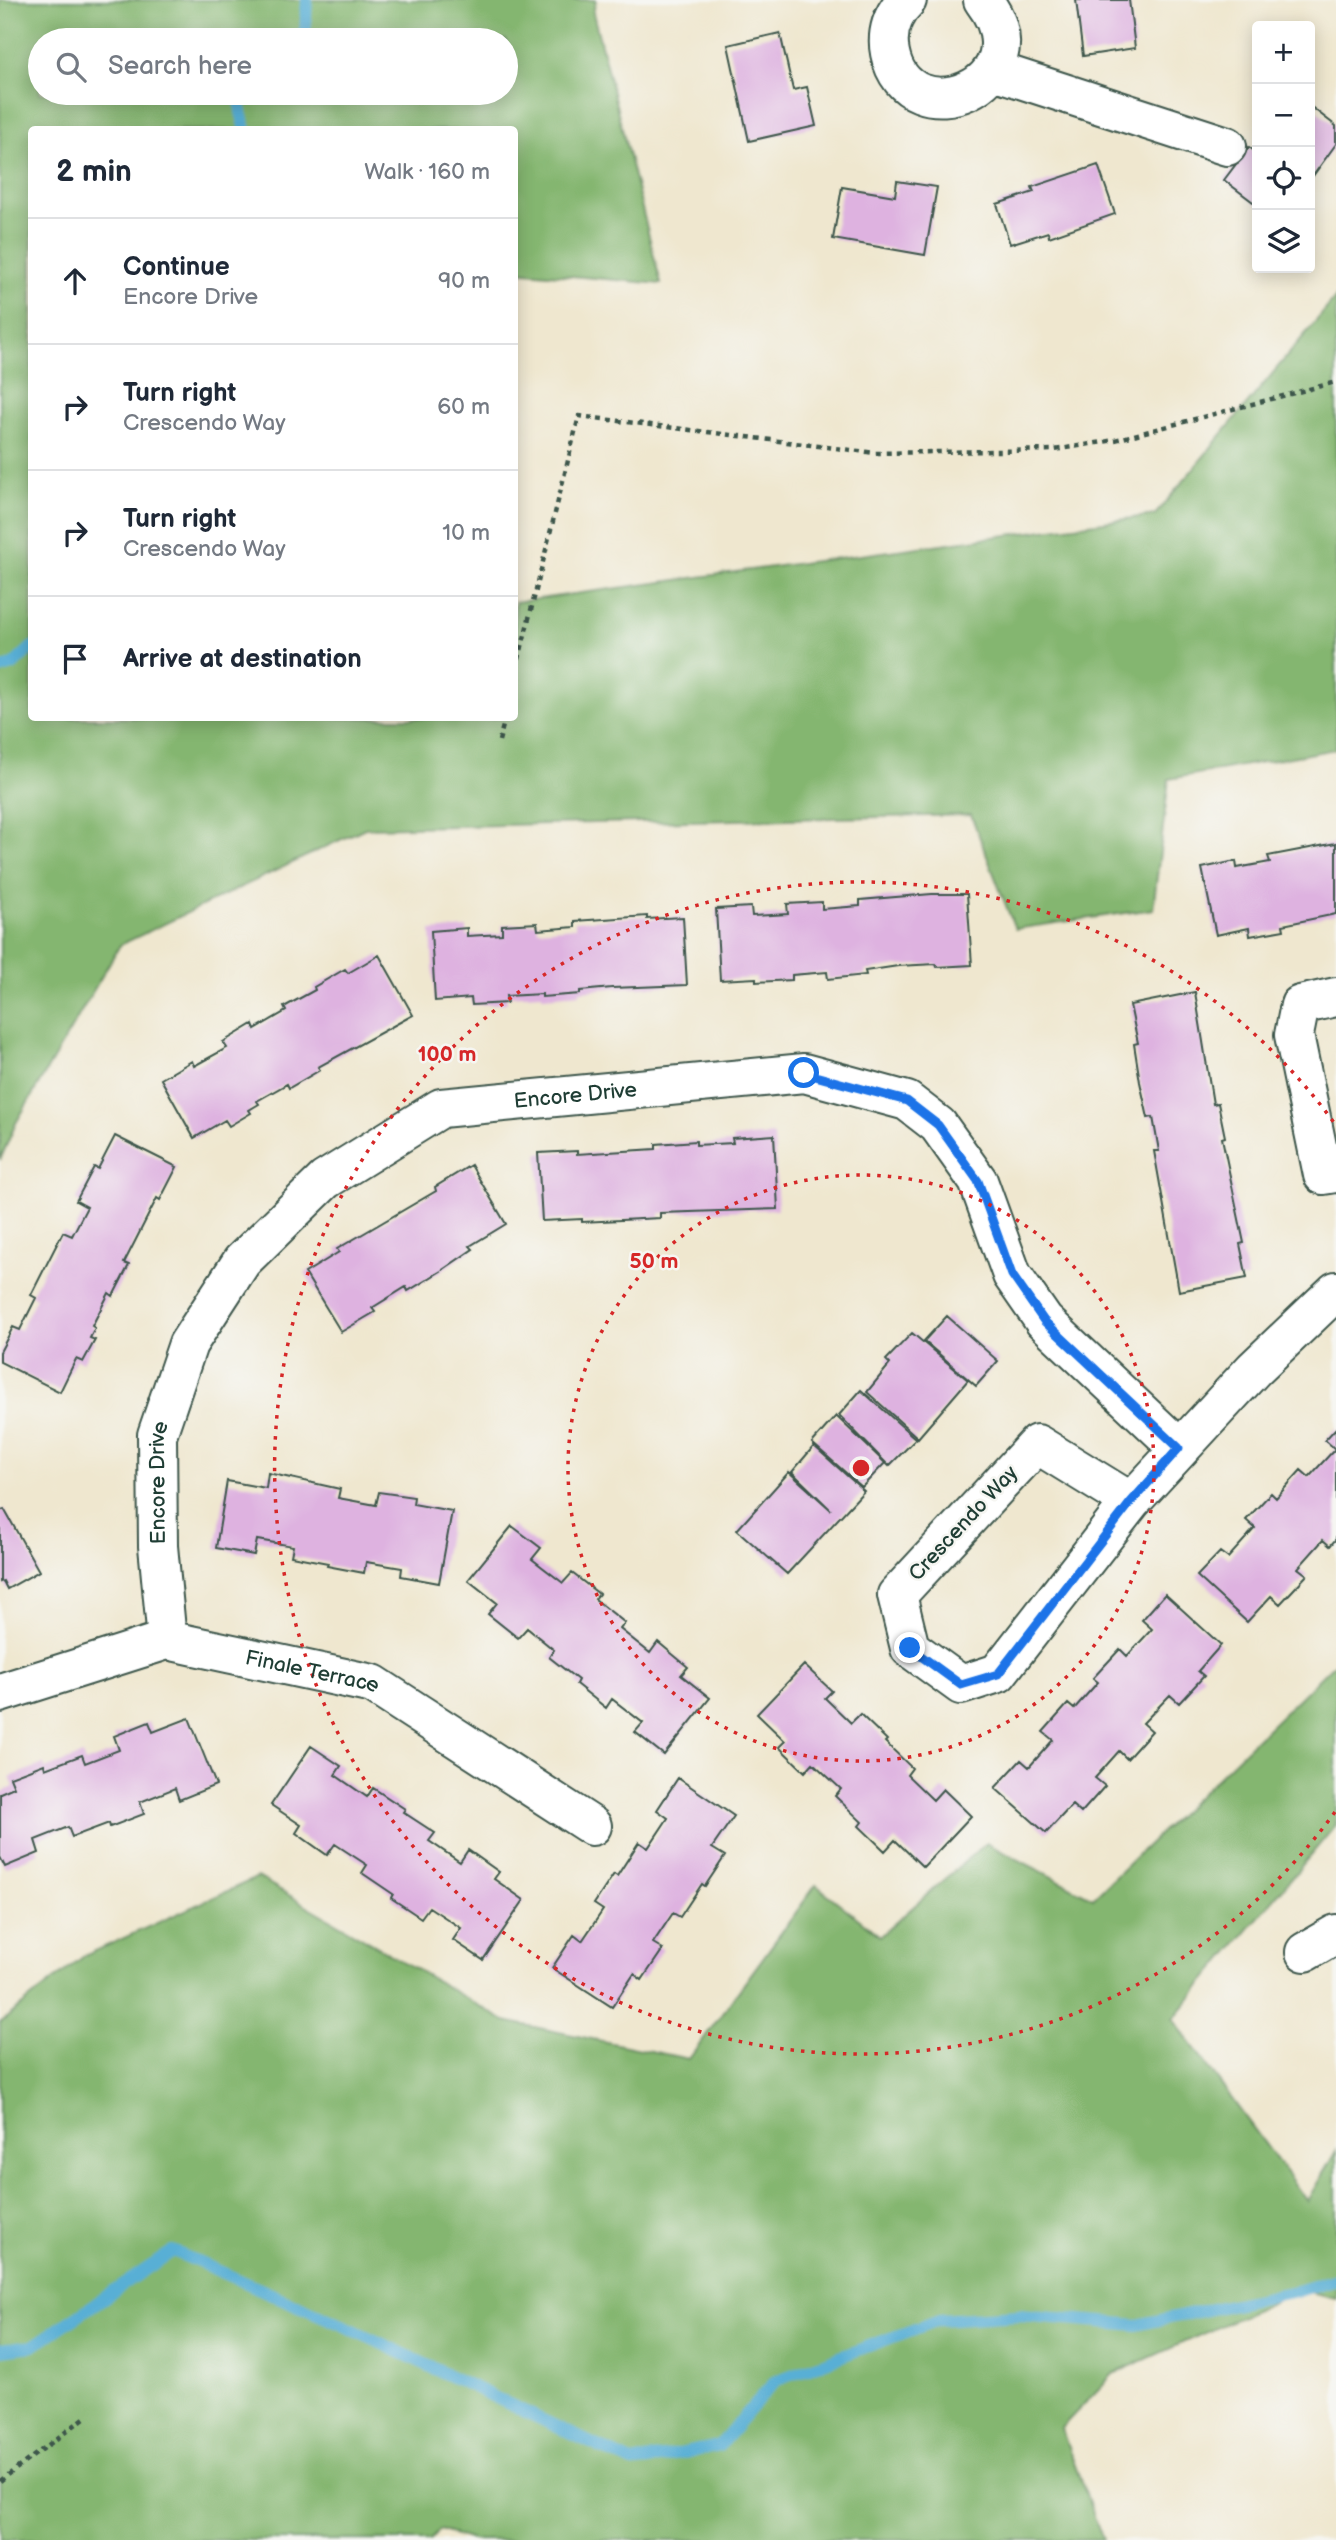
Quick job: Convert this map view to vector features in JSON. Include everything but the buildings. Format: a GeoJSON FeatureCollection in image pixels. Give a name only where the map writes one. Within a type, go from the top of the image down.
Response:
{"type":"FeatureCollection","features":[{"type":"Feature","properties":{"kind":"street"},"geometry":{"type":"LineString","coordinates":[[907,0],[898,8],[890,25],[888,44],[892,62],[902,79],[914,89],[943,98],[956,96],[980,85],[993,70],[1000,52],[1000,33],[994,15],[983,0]]}},
{"type":"Feature","properties":{"kind":"street"},"geometry":{"type":"LineString","coordinates":[[993,70],[1227,146]]}},
{"type":"Feature","properties":{"kind":"street"},"geometry":{"type":"LineString","coordinates":[[1336,997],[1300,1004],[1294,1035],[1323,1175],[1336,1173]]}},
{"type":"Feature","properties":{"kind":"street","name":"Encore Drive"},"geometry":{"type":"LineString","coordinates":[[167,1640],[158,1546],[157,1435],[188,1344],[242,1261],[325,1180],[441,1108],[804,1073],[907,1101],[938,1125],[978,1181],[1012,1275],[1044,1321],[1179,1448]]}},
{"type":"Feature","properties":{"kind":"street","name":"Crescendo Way"},"geometry":{"type":"LineString","coordinates":[[1131,1502],[1037,1444],[897,1595],[910,1648],[961,1685],[998,1674],[1131,1502],[1254,1369],[1336,1290]]}},
{"type":"Feature","properties":{"kind":"street","name":"Finale Terrace"},"geometry":{"type":"LineString","coordinates":[[0,1693],[167,1640],[373,1684],[592,1826]]}},
{"type":"Feature","properties":{"kind":"path"},"geometry":{"type":"LineString","coordinates":[[518,663],[579,416],[875,453],[1054,450],[1115,440],[1336,382]]}},
{"type":"Feature","properties":{"kind":"path"},"geometry":{"type":"LineString","coordinates":[[499,741],[504,721]]}},
{"type":"Feature","properties":{"kind":"path"},"geometry":{"type":"LineString","coordinates":[[0,2481],[87,2416]]}},
{"type":"Feature","properties":{"kind":"green space"},"geometry":{"type":"Polygon","coordinates":[[[0,0],[596,0],[593,13],[661,284],[518,271],[518,126],[28,126],[28,721],[518,721],[518,602],[1155,515],[1336,297],[1336,749],[1169,779],[1153,909],[1015,929],[971,815],[365,828],[120,945],[16,1123],[0,1160],[0,0]]]}},
{"type":"Feature","properties":{"kind":"green space"},"geometry":{"type":"Polygon","coordinates":[[[1336,1662],[1336,1825],[1173,2019],[1307,2201],[1336,2151],[1336,2298],[1300,2290],[1113,2374],[1061,2428],[1103,2540],[472,2540],[440,2530],[430,2540],[0,2540],[0,2023],[84,1956],[258,1877],[505,2021],[689,2059],[816,1885],[880,1936],[986,1843],[1093,1898],[1336,1662]]]}},
{"type":"Feature","properties":{"kind":"waterway"},"geometry":{"type":"LineString","coordinates":[[305,28],[307,0]]}},
{"type":"Feature","properties":{"kind":"waterway"},"geometry":{"type":"LineString","coordinates":[[241,105],[245,126]]}},
{"type":"Feature","properties":{"kind":"waterway"},"geometry":{"type":"LineString","coordinates":[[0,669],[13,665],[28,651]]}},
{"type":"Feature","properties":{"kind":"waterway"},"geometry":{"type":"LineString","coordinates":[[0,2350],[33,2346],[173,2251],[347,2327],[633,2463],[719,2446],[775,2381],[939,2320],[1019,2315],[1137,2325],[1300,2290],[1336,2279]]}},
{"type":"Feature","properties":{"kind":"route"},"geometry":{"type":"LineString","coordinates":[[804,1073],[907,1101],[938,1125],[978,1181],[1012,1275],[1044,1321],[1179,1448],[1131,1502],[998,1674],[961,1685],[910,1648]]}}]}
